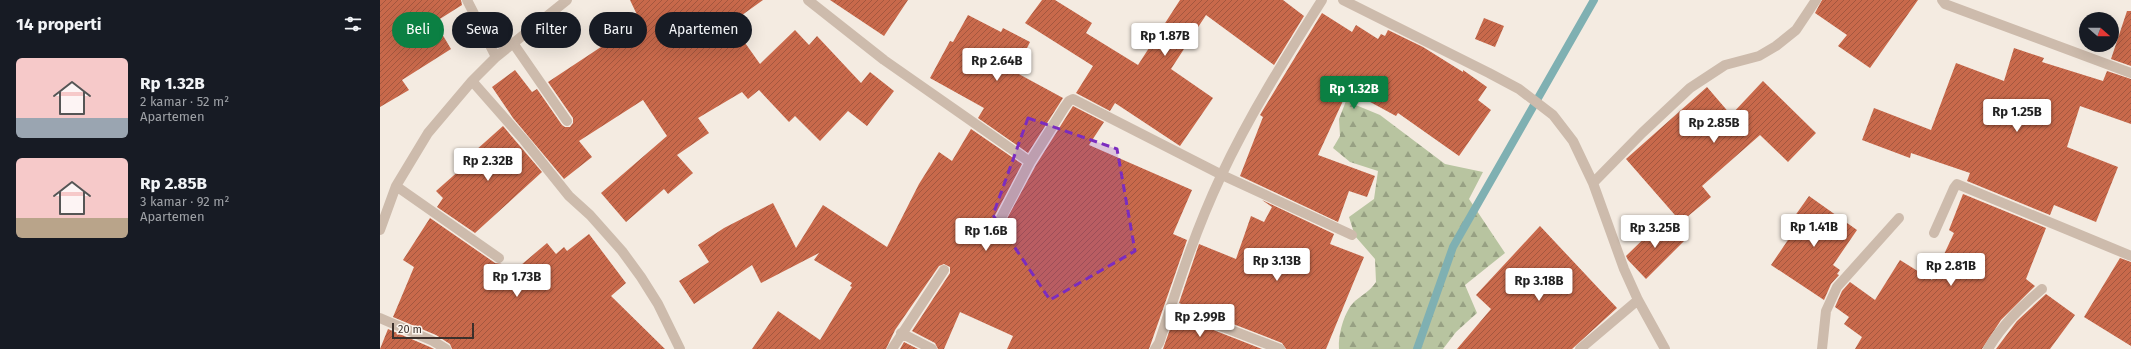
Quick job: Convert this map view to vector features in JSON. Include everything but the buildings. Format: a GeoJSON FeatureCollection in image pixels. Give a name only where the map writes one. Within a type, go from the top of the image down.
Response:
{"type":"FeatureCollection","features":[{"type":"Feature","properties":{"kind":"street"},"geometry":{"type":"LineString","coordinates":[[467,0],[496,57]]}},
{"type":"Feature","properties":{"kind":"street"},"geometry":{"type":"LineString","coordinates":[[567,0],[513,43],[567,121]]}},
{"type":"Feature","properties":{"kind":"street"},"geometry":{"type":"LineString","coordinates":[[808,0],[884,60],[1030,162]]}},
{"type":"Feature","properties":{"kind":"street"},"geometry":{"type":"LineString","coordinates":[[1155,349],[1170,308],[1180,274],[1222,175],[1273,79],[1322,0]]}},
{"type":"Feature","properties":{"kind":"street"},"geometry":{"type":"LineString","coordinates":[[1343,0],[1490,73],[1518,89],[1553,115],[1573,141],[1593,183],[1624,269],[1638,300],[1665,349]]}},
{"type":"Feature","properties":{"kind":"street"},"geometry":{"type":"LineString","coordinates":[[1593,183],[1642,133],[1690,88],[1725,64],[1759,56],[1776,46],[1796,30],[1816,0]]}},
{"type":"Feature","properties":{"kind":"street"},"geometry":{"type":"LineString","coordinates":[[1942,0],[1945,4],[2131,73]]}},
{"type":"Feature","properties":{"kind":"street"},"geometry":{"type":"LineString","coordinates":[[380,230],[396,186],[428,133],[472,81],[507,48]]}},
{"type":"Feature","properties":{"kind":"street"},"geometry":{"type":"LineString","coordinates":[[472,81],[524,140],[569,196],[590,215],[622,251],[658,304],[680,349]]}},
{"type":"Feature","properties":{"kind":"street"},"geometry":{"type":"LineString","coordinates":[[1000,220],[1030,162],[1064,108],[1069,101],[1073,99],[1222,175],[1352,235]]}},
{"type":"Feature","properties":{"kind":"street"},"geometry":{"type":"LineString","coordinates":[[1934,233],[1957,184],[2131,256]]}},
{"type":"Feature","properties":{"kind":"street"},"geometry":{"type":"LineString","coordinates":[[396,186],[499,258]]}},
{"type":"Feature","properties":{"kind":"street"},"geometry":{"type":"LineString","coordinates":[[1822,349],[1826,311],[1837,288],[1898,218]]}},
{"type":"Feature","properties":{"kind":"street"},"geometry":{"type":"LineString","coordinates":[[892,349],[901,333],[944,270]]}},
{"type":"Feature","properties":{"kind":"street"},"geometry":{"type":"LineString","coordinates":[[1988,349],[1995,336],[2020,308],[2042,289]]}},
{"type":"Feature","properties":{"kind":"street"},"geometry":{"type":"LineString","coordinates":[[1580,349],[1638,300]]}},
{"type":"Feature","properties":{"kind":"street"},"geometry":{"type":"LineString","coordinates":[[1170,308],[1280,349]]}},
{"type":"Feature","properties":{"kind":"street"},"geometry":{"type":"LineString","coordinates":[[380,318],[432,341],[446,349]]}},
{"type":"Feature","properties":{"kind":"street"},"geometry":{"type":"LineString","coordinates":[[901,333],[932,349]]}},
{"type":"Feature","properties":{"kind":"highlighted area"},"geometry":{"type":"Polygon","coordinates":[[[1028,118],[1117,149],[1135,251],[1050,300],[993,215],[1028,118]]]}},
{"type":"Feature","properties":{"kind":"green space"},"geometry":{"type":"Polygon","coordinates":[[[1346,101],[1380,115],[1445,164],[1483,172],[1469,199],[1505,253],[1465,285],[1477,313],[1456,332],[1443,349],[1339,349],[1341,330],[1351,305],[1368,291],[1376,282],[1375,259],[1355,236],[1349,217],[1374,199],[1378,171],[1350,162],[1333,148],[1340,136],[1339,119],[1346,101]]]}},
{"type":"Feature","properties":{"kind":"waterway"},"geometry":{"type":"LineString","coordinates":[[1417,349],[1453,247],[1594,0]]}}]}
